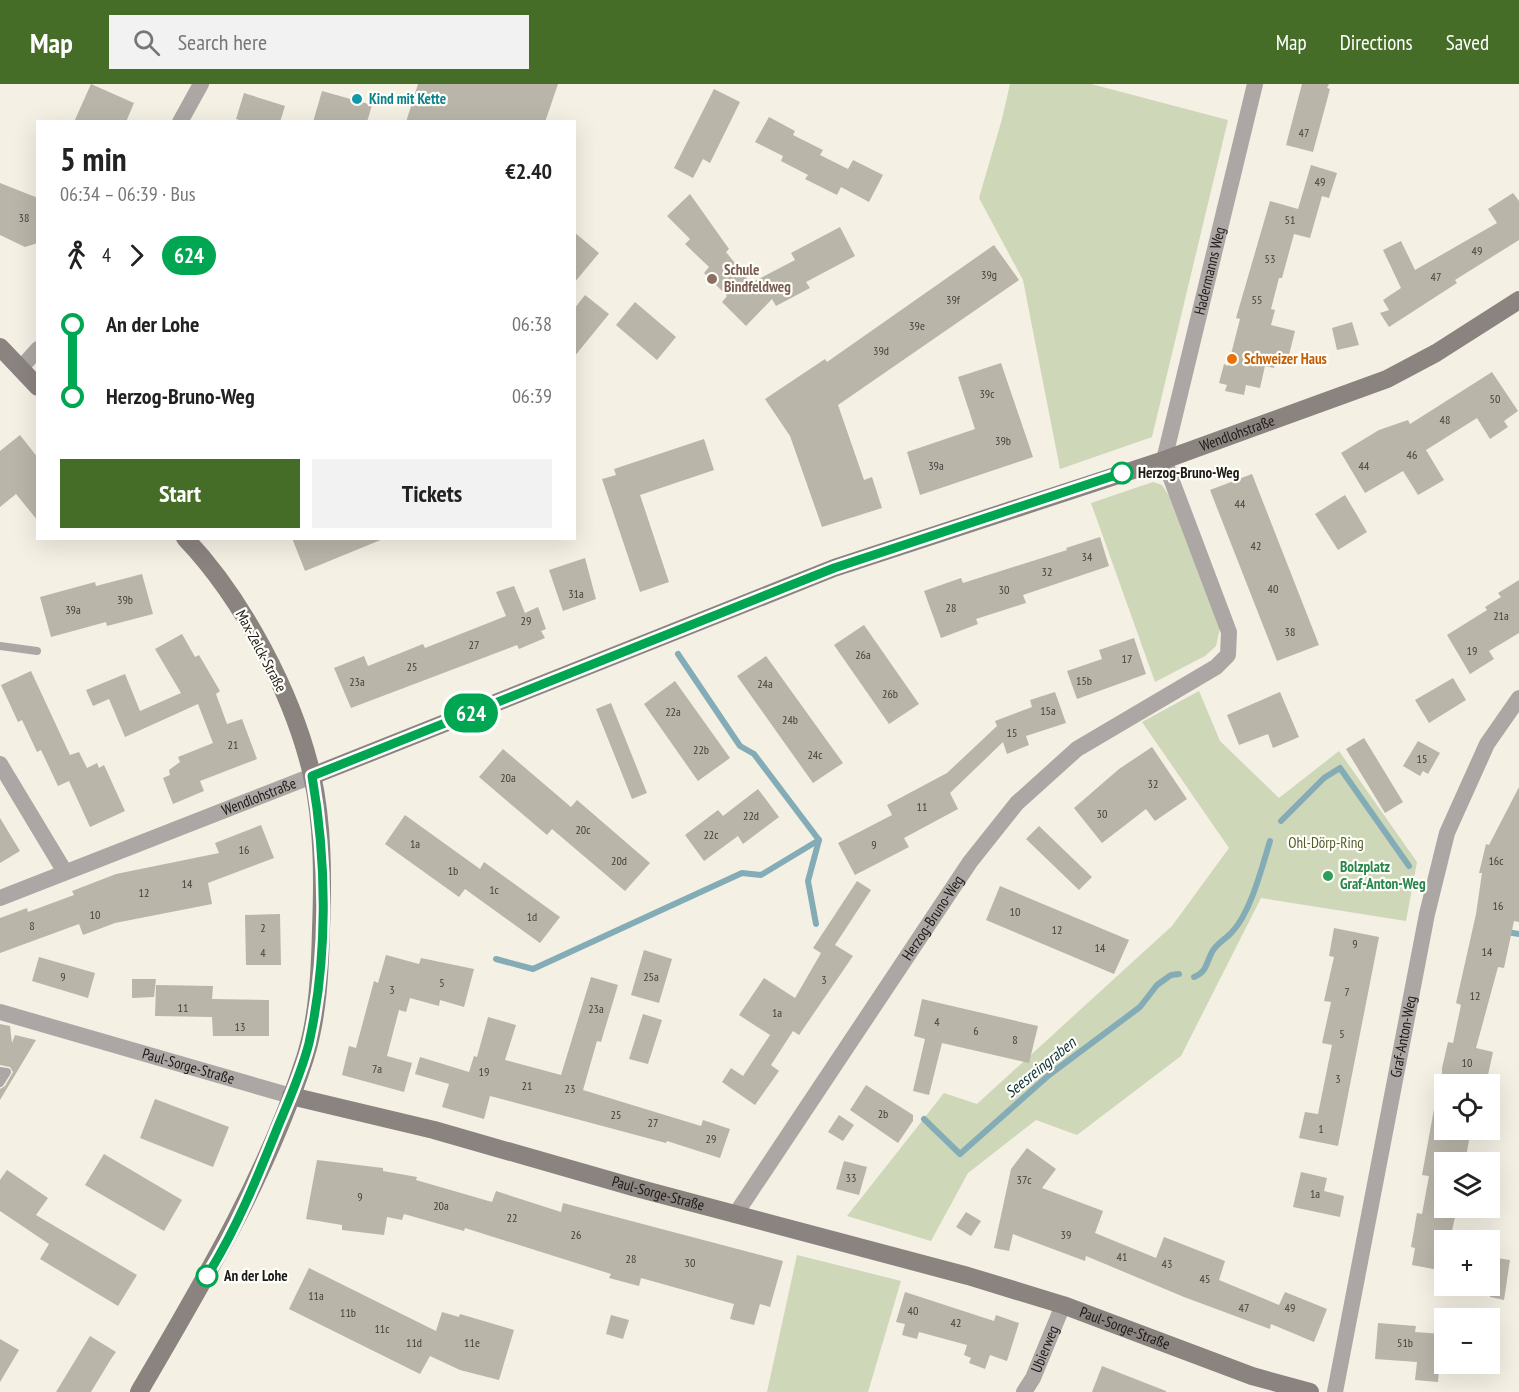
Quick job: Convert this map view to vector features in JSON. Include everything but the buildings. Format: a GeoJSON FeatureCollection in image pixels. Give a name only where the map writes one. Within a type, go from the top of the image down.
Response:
{"type":"FeatureCollection","features":[{"type":"Feature","properties":{"kind":"street"},"geometry":{"type":"LineString","coordinates":[[181,120],[201,84]]}},
{"type":"Feature","properties":{"kind":"street","name":"Hadermanns Weg"},"geometry":{"type":"LineString","coordinates":[[1164,460],[1255,84]]}},
{"type":"Feature","properties":{"kind":"street","name":"Wendlohstraße"},"geometry":{"type":"LineString","coordinates":[[0,898],[834,568],[1164,460],[1387,379],[1436,353],[1519,300]]}},
{"type":"Feature","properties":{"kind":"street"},"geometry":{"type":"LineString","coordinates":[[0,347],[36,385]]}},
{"type":"Feature","properties":{"kind":"street"},"geometry":{"type":"LineString","coordinates":[[20,369],[36,351]]}},
{"type":"Feature","properties":{"kind":"street","name":"Herzog-Bruno-Weg"},"geometry":{"type":"LineString","coordinates":[[735,1215],[970,862],[1017,803],[1077,749],[1216,667],[1228,655],[1229,632],[1164,460]]}},
{"type":"Feature","properties":{"kind":"street","name":"Max-Zelck-Straße"},"geometry":{"type":"LineString","coordinates":[[186,540],[249,626],[290,705],[312,776]]}},
{"type":"Feature","properties":{"kind":"street","name":"Graf-Anton-Weg"},"geometry":{"type":"LineString","coordinates":[[1335,1392],[1425,926],[1447,833],[1487,744],[1519,698]]}},
{"type":"Feature","properties":{"kind":"street"},"geometry":{"type":"LineString","coordinates":[[0,764],[64,872]]}},
{"type":"Feature","properties":{"kind":"street"},"geometry":{"type":"LineString","coordinates":[[139,1392],[241,1214],[291,1096],[311,1035],[318,994],[322,889],[317,803],[312,776]]}},
{"type":"Feature","properties":{"kind":"street","name":"Paul-Sorge-Straße"},"geometry":{"type":"LineString","coordinates":[[0,1012],[291,1096],[434,1130],[735,1215],[968,1276],[1063,1305],[1252,1376],[1310,1392]]}},
{"type":"Feature","properties":{"kind":"street","name":"Ubierweg"},"geometry":{"type":"LineString","coordinates":[[1024,1392],[1033,1378],[1063,1305]]}},
{"type":"Feature","properties":{"kind":"lane"},"geometry":{"type":"LineString","coordinates":[[0,646],[37,651]]}},
{"type":"Feature","properties":{"kind":"lane"},"geometry":{"type":"LineString","coordinates":[[0,1071],[7,1072],[0,1083]]}},
{"type":"Feature","properties":{"kind":"green space"},"geometry":{"type":"Polygon","coordinates":[[[1010,84],[1091,84],[1228,120],[1152,437],[1060,469],[1023,280],[979,198],[1010,84]]]}},
{"type":"Feature","properties":{"kind":"green space"},"geometry":{"type":"Polygon","coordinates":[[[1153,482],[1162,485],[1173,502],[1220,628],[1216,646],[1205,656],[1155,682],[1091,503],[1153,482]]]}},
{"type":"Feature","properties":{"kind":"green space","name":"Ohl-Dörp-Ring"},"geometry":{"type":"Polygon","coordinates":[[[1199,691],[1220,741],[1279,798],[1339,751],[1417,862],[1406,921],[1261,898],[1181,1056],[1077,1135],[1036,1120],[968,1173],[931,1241],[847,1216],[944,1093],[977,1104],[1172,926],[1229,848],[1142,722],[1199,691]]]}},
{"type":"Feature","properties":{"kind":"green space"},"geometry":{"type":"Polygon","coordinates":[[[797,1255],[901,1281],[868,1392],[767,1392],[797,1255]]]}},
{"type":"Feature","properties":{"kind":"waterway"},"geometry":{"type":"LineString","coordinates":[[678,654],[740,746],[754,754],[819,840],[808,881],[816,924]]}},
{"type":"Feature","properties":{"kind":"waterway","name":"Seesreingraben"},"geometry":{"type":"LineString","coordinates":[[1281,821],[1324,778],[1340,768],[1409,866]]}},
{"type":"Feature","properties":{"kind":"waterway"},"geometry":{"type":"LineString","coordinates":[[496,959],[533,969],[742,873],[761,875],[819,840]]}},
{"type":"Feature","properties":{"kind":"waterway","name":"Seesreingraben"},"geometry":{"type":"LineString","coordinates":[[1194,977],[1204,970],[1214,949],[1232,932],[1245,913],[1270,841]]}},
{"type":"Feature","properties":{"kind":"waterway","name":"Seesreingraben"},"geometry":{"type":"LineString","coordinates":[[1507,932],[1519,934]]}},
{"type":"Feature","properties":{"kind":"waterway","name":"Seesreingraben"},"geometry":{"type":"LineString","coordinates":[[924,1119],[960,1154],[1049,1075],[1140,1007],[1157,985],[1171,975],[1179,974]]}},
{"type":"Feature","properties":{"kind":"bus line","name":"624"},"geometry":{"type":"LineString","coordinates":[[207,1276],[241,1214],[267,1155],[291,1096],[311,1035],[318,994],[322,889],[317,803],[312,776],[834,568],[1122,473]]}},
{"type":"Feature","properties":{"kind":"place","name":"Kind mit Kette"},"geometry":{"type":"Point","coordinates":[357,99]}},
{"type":"Feature","properties":{"kind":"place","name":"Schule Bindfeldweg"},"geometry":{"type":"Point","coordinates":[712,279]}},
{"type":"Feature","properties":{"kind":"place","name":"Schweizer Haus"},"geometry":{"type":"Point","coordinates":[1232,359]}},
{"type":"Feature","properties":{"kind":"place","name":"Herzog-Bruno-Weg"},"geometry":{"type":"Point","coordinates":[1122,473]}},
{"type":"Feature","properties":{"kind":"place","name":"Bolzplatz Graf-Anton-Weg"},"geometry":{"type":"Point","coordinates":[1328,876]}},
{"type":"Feature","properties":{"kind":"place","name":"An der Lohe"},"geometry":{"type":"Point","coordinates":[207,1276]}}]}
